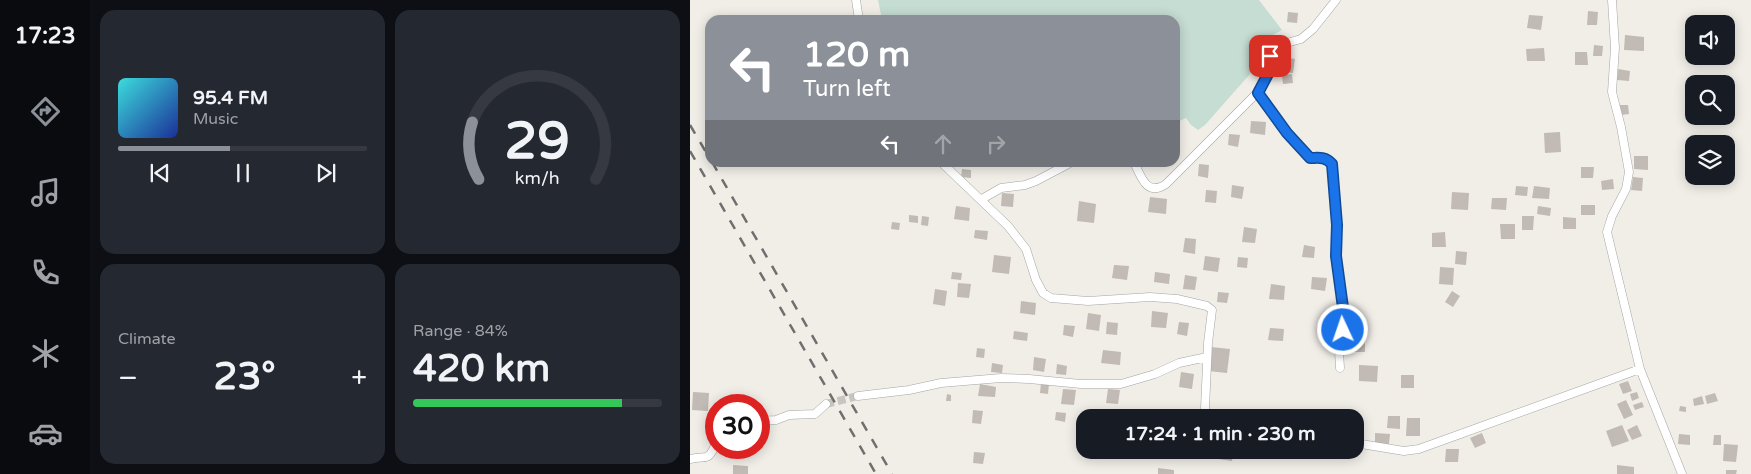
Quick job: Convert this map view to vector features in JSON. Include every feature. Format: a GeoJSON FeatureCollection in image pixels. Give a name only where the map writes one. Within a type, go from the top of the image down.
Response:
{"type":"FeatureCollection","features":[{"type":"Feature","properties":{"kind":"street"},"geometry":{"type":"LineString","coordinates":[[856,0],[858,15]]}},
{"type":"Feature","properties":{"kind":"street"},"geometry":{"type":"LineString","coordinates":[[1137,167],[1146,184],[1151,188],[1159,188],[1176,174],[1258,93],[1268,74],[1272,50],[1276,46],[1301,40],[1313,30],[1336,0]]}},
{"type":"Feature","properties":{"kind":"street"},"geometry":{"type":"LineString","coordinates":[[1612,0],[1615,48],[1612,92],[1621,127],[1629,172],[1626,189],[1612,216],[1607,232],[1640,369],[1682,474]]}},
{"type":"Feature","properties":{"kind":"street"},"geometry":{"type":"LineString","coordinates":[[1258,93],[1287,133],[1310,158],[1323,158],[1332,164],[1337,225],[1336,256],[1344,315],[1339,350],[1340,368]]}},
{"type":"Feature","properties":{"kind":"street"},"geometry":{"type":"LineString","coordinates":[[947,167],[1008,226],[1026,249],[1036,280],[1043,293],[1051,298],[1088,301],[1150,297],[1178,299],[1207,306],[1212,310],[1207,357],[1205,409]]}},
{"type":"Feature","properties":{"kind":"street"},"geometry":{"type":"LineString","coordinates":[[982,199],[1001,188],[1025,185],[1036,181],[1063,167]]}},
{"type":"Feature","properties":{"kind":"street"},"geometry":{"type":"LineString","coordinates":[[858,396],[909,390],[941,383],[1001,378],[1081,384],[1121,384],[1155,374],[1179,363],[1207,357]]}},
{"type":"Feature","properties":{"kind":"street"},"geometry":{"type":"LineString","coordinates":[[1364,444],[1404,451],[1419,449],[1640,369]]}},
{"type":"Feature","properties":{"kind":"street"},"geometry":{"type":"LineString","coordinates":[[770,420],[789,415],[815,414],[826,404]]}},
{"type":"Feature","properties":{"kind":"street"},"geometry":{"type":"LineString","coordinates":[[690,459],[705,459]]}},
{"type":"Feature","properties":{"kind":"green space"},"geometry":{"type":"Polygon","coordinates":[[[878,0],[1259,0],[1282,30],[1269,37],[1264,43],[1250,74],[1205,125],[1198,130],[1186,118],[1180,121],[1180,15],[881,15],[878,0]]]}},
{"type":"Feature","properties":{"kind":"building"},"geometry":{"type":"Polygon","coordinates":[[[1588,11],[1598,12],[1597,25],[1587,25],[1588,11]]]}},
{"type":"Feature","properties":{"kind":"building"},"geometry":{"type":"Polygon","coordinates":[[[1288,12],[1298,13],[1297,23],[1287,22],[1288,12]]]}},
{"type":"Feature","properties":{"kind":"building"},"geometry":{"type":"Polygon","coordinates":[[[1529,15],[1543,16],[1541,30],[1527,28],[1529,15]]]}},
{"type":"Feature","properties":{"kind":"building"},"geometry":{"type":"Polygon","coordinates":[[[1625,35],[1644,37],[1644,51],[1624,50],[1625,35]]]}},
{"type":"Feature","properties":{"kind":"building"},"geometry":{"type":"Polygon","coordinates":[[[1594,45],[1603,46],[1602,56],[1593,56],[1594,45]]]}},
{"type":"Feature","properties":{"kind":"building"},"geometry":{"type":"Polygon","coordinates":[[[1544,48],[1545,61],[1527,61],[1526,49],[1544,48]]]}},
{"type":"Feature","properties":{"kind":"building"},"geometry":{"type":"Polygon","coordinates":[[[1575,52],[1587,52],[1588,65],[1575,65],[1575,52]]]}},
{"type":"Feature","properties":{"kind":"building"},"geometry":{"type":"Polygon","coordinates":[[[1283,57],[1295,59],[1293,73],[1281,72],[1283,57]]]}},
{"type":"Feature","properties":{"kind":"building"},"geometry":{"type":"Polygon","coordinates":[[[1618,69],[1630,71],[1629,81],[1617,80],[1618,69]]]}},
{"type":"Feature","properties":{"kind":"building"},"geometry":{"type":"Polygon","coordinates":[[[1292,74],[1293,83],[1283,84],[1282,75],[1292,74]]]}},
{"type":"Feature","properties":{"kind":"building"},"geometry":{"type":"Polygon","coordinates":[[[1620,105],[1628,105],[1629,114],[1621,115],[1620,105]]]}},
{"type":"Feature","properties":{"kind":"building"},"geometry":{"type":"Polygon","coordinates":[[[1251,121],[1266,122],[1265,135],[1250,133],[1251,121]]]}},
{"type":"Feature","properties":{"kind":"building"},"geometry":{"type":"Polygon","coordinates":[[[1560,132],[1561,152],[1545,153],[1544,133],[1560,132]]]}},
{"type":"Feature","properties":{"kind":"building"},"geometry":{"type":"Polygon","coordinates":[[[1229,134],[1240,135],[1238,147],[1228,145],[1229,134]]]}},
{"type":"Feature","properties":{"kind":"building"},"geometry":{"type":"Polygon","coordinates":[[[1634,156],[1648,156],[1648,170],[1634,169],[1634,156]]]}},
{"type":"Feature","properties":{"kind":"building"},"geometry":{"type":"Polygon","coordinates":[[[1199,164],[1209,165],[1208,178],[1198,176],[1199,164]]]}},
{"type":"Feature","properties":{"kind":"building"},"geometry":{"type":"Polygon","coordinates":[[[1581,167],[1594,167],[1593,178],[1581,178],[1581,167]]]}},
{"type":"Feature","properties":{"kind":"building"},"geometry":{"type":"Polygon","coordinates":[[[962,169],[971,170],[971,178],[961,177],[962,169]]]}},
{"type":"Feature","properties":{"kind":"building"},"geometry":{"type":"Polygon","coordinates":[[[1633,177],[1643,178],[1642,191],[1631,190],[1633,177]]]}},
{"type":"Feature","properties":{"kind":"building"},"geometry":{"type":"Polygon","coordinates":[[[1613,179],[1614,189],[1602,190],[1601,181],[1613,179]]]}},
{"type":"Feature","properties":{"kind":"building"},"geometry":{"type":"Polygon","coordinates":[[[1232,185],[1244,187],[1242,199],[1231,197],[1232,185]]]}},
{"type":"Feature","properties":{"kind":"building"},"geometry":{"type":"Polygon","coordinates":[[[1516,186],[1528,187],[1527,196],[1515,195],[1516,186]]]}},
{"type":"Feature","properties":{"kind":"building"},"geometry":{"type":"Polygon","coordinates":[[[1534,186],[1550,188],[1549,199],[1532,198],[1534,186]]]}},
{"type":"Feature","properties":{"kind":"building"},"geometry":{"type":"Polygon","coordinates":[[[1206,190],[1217,191],[1216,203],[1205,202],[1206,190]]]}},
{"type":"Feature","properties":{"kind":"building"},"geometry":{"type":"Polygon","coordinates":[[[1452,192],[1469,193],[1468,210],[1451,209],[1452,192]]]}},
{"type":"Feature","properties":{"kind":"building"},"geometry":{"type":"Polygon","coordinates":[[[1002,193],[1014,194],[1013,207],[1001,206],[1002,193]]]}},
{"type":"Feature","properties":{"kind":"building"},"geometry":{"type":"Polygon","coordinates":[[[1150,197],[1167,199],[1166,214],[1148,212],[1150,197]]]}},
{"type":"Feature","properties":{"kind":"building"},"geometry":{"type":"Polygon","coordinates":[[[1492,198],[1507,198],[1506,210],[1491,209],[1492,198]]]}},
{"type":"Feature","properties":{"kind":"building"},"geometry":{"type":"Polygon","coordinates":[[[1079,201],[1096,204],[1094,223],[1077,221],[1079,201]]]}},
{"type":"Feature","properties":{"kind":"building"},"geometry":{"type":"Polygon","coordinates":[[[1581,205],[1595,205],[1595,215],[1581,215],[1581,205]]]}},
{"type":"Feature","properties":{"kind":"building"},"geometry":{"type":"Polygon","coordinates":[[[956,206],[970,208],[969,221],[954,219],[956,206]]]}},
{"type":"Feature","properties":{"kind":"building"},"geometry":{"type":"Polygon","coordinates":[[[1538,206],[1551,208],[1550,216],[1537,214],[1538,206]]]}},
{"type":"Feature","properties":{"kind":"building"},"geometry":{"type":"Polygon","coordinates":[[[909,215],[918,216],[918,223],[909,222],[909,215]]]}},
{"type":"Feature","properties":{"kind":"building"},"geometry":{"type":"Polygon","coordinates":[[[922,216],[929,217],[928,226],[921,225],[922,216]]]}},
{"type":"Feature","properties":{"kind":"building"},"geometry":{"type":"Polygon","coordinates":[[[1522,216],[1534,216],[1533,230],[1522,230],[1522,216]]]}},
{"type":"Feature","properties":{"kind":"building"},"geometry":{"type":"Polygon","coordinates":[[[1563,217],[1576,218],[1576,229],[1563,229],[1563,217]]]}},
{"type":"Feature","properties":{"kind":"building"},"geometry":{"type":"Polygon","coordinates":[[[892,222],[900,223],[899,230],[891,229],[892,222]]]}},
{"type":"Feature","properties":{"kind":"building"},"geometry":{"type":"Polygon","coordinates":[[[1500,224],[1515,224],[1515,239],[1501,239],[1500,224]]]}},
{"type":"Feature","properties":{"kind":"building"},"geometry":{"type":"Polygon","coordinates":[[[1244,227],[1257,229],[1255,243],[1242,242],[1244,227]]]}},
{"type":"Feature","properties":{"kind":"building"},"geometry":{"type":"Polygon","coordinates":[[[975,230],[988,231],[987,240],[974,238],[975,230]]]}},
{"type":"Feature","properties":{"kind":"building"},"geometry":{"type":"Polygon","coordinates":[[[1445,232],[1446,247],[1432,247],[1432,233],[1445,232]]]}},
{"type":"Feature","properties":{"kind":"building"},"geometry":{"type":"Polygon","coordinates":[[[1185,238],[1196,239],[1195,254],[1183,252],[1185,238]]]}},
{"type":"Feature","properties":{"kind":"building"},"geometry":{"type":"Polygon","coordinates":[[[1304,245],[1315,247],[1314,258],[1302,257],[1304,245]]]}},
{"type":"Feature","properties":{"kind":"building"},"geometry":{"type":"Polygon","coordinates":[[[1456,251],[1467,252],[1466,265],[1455,264],[1456,251]]]}},
{"type":"Feature","properties":{"kind":"building"},"geometry":{"type":"Polygon","coordinates":[[[994,255],[1011,257],[1009,274],[992,272],[994,255]]]}},
{"type":"Feature","properties":{"kind":"building"},"geometry":{"type":"Polygon","coordinates":[[[1205,256],[1220,258],[1218,272],[1203,270],[1205,256]]]}},
{"type":"Feature","properties":{"kind":"building"},"geometry":{"type":"Polygon","coordinates":[[[1238,257],[1248,258],[1247,268],[1237,267],[1238,257]]]}},
{"type":"Feature","properties":{"kind":"building"},"geometry":{"type":"Polygon","coordinates":[[[1114,265],[1129,266],[1127,280],[1112,278],[1114,265]]]}},
{"type":"Feature","properties":{"kind":"building"},"geometry":{"type":"Polygon","coordinates":[[[1440,267],[1454,268],[1453,285],[1439,284],[1440,267]]]}},
{"type":"Feature","properties":{"kind":"building"},"geometry":{"type":"Polygon","coordinates":[[[952,272],[962,273],[961,280],[951,279],[952,272]]]}},
{"type":"Feature","properties":{"kind":"building"},"geometry":{"type":"Polygon","coordinates":[[[1155,272],[1170,274],[1169,284],[1154,282],[1155,272]]]}},
{"type":"Feature","properties":{"kind":"building"},"geometry":{"type":"Polygon","coordinates":[[[1185,275],[1197,277],[1195,290],[1183,289],[1185,275]]]}},
{"type":"Feature","properties":{"kind":"building"},"geometry":{"type":"Polygon","coordinates":[[[1312,277],[1327,278],[1325,291],[1311,289],[1312,277]]]}},
{"type":"Feature","properties":{"kind":"building"},"geometry":{"type":"Polygon","coordinates":[[[958,283],[971,284],[969,298],[957,297],[958,283]]]}},
{"type":"Feature","properties":{"kind":"building"},"geometry":{"type":"Polygon","coordinates":[[[1271,284],[1285,286],[1284,300],[1269,299],[1271,284]]]}},
{"type":"Feature","properties":{"kind":"building"},"geometry":{"type":"Polygon","coordinates":[[[935,289],[947,291],[945,306],[933,304],[935,289]]]}},
{"type":"Feature","properties":{"kind":"building"},"geometry":{"type":"Polygon","coordinates":[[[1452,291],[1460,296],[1453,307],[1445,302],[1452,291]]]}},
{"type":"Feature","properties":{"kind":"building"},"geometry":{"type":"Polygon","coordinates":[[[1218,292],[1229,293],[1227,303],[1217,302],[1218,292]]]}},
{"type":"Feature","properties":{"kind":"building"},"geometry":{"type":"Polygon","coordinates":[[[1021,301],[1036,303],[1035,315],[1020,313],[1021,301]]]}},
{"type":"Feature","properties":{"kind":"building"},"geometry":{"type":"Polygon","coordinates":[[[1152,311],[1168,313],[1166,328],[1151,327],[1152,311]]]}},
{"type":"Feature","properties":{"kind":"building"},"geometry":{"type":"Polygon","coordinates":[[[1088,313],[1101,315],[1099,331],[1086,329],[1088,313]]]}},
{"type":"Feature","properties":{"kind":"building"},"geometry":{"type":"Polygon","coordinates":[[[1107,322],[1118,323],[1117,335],[1106,334],[1107,322]]]}},
{"type":"Feature","properties":{"kind":"building"},"geometry":{"type":"Polygon","coordinates":[[[1179,322],[1189,323],[1187,336],[1177,334],[1179,322]]]}},
{"type":"Feature","properties":{"kind":"building"},"geometry":{"type":"Polygon","coordinates":[[[1064,325],[1075,326],[1073,337],[1063,335],[1064,325]]]}},
{"type":"Feature","properties":{"kind":"building"},"geometry":{"type":"Polygon","coordinates":[[[1270,328],[1284,329],[1283,341],[1268,340],[1270,328]]]}},
{"type":"Feature","properties":{"kind":"building"},"geometry":{"type":"Polygon","coordinates":[[[1014,331],[1028,333],[1027,341],[1013,339],[1014,331]]]}},
{"type":"Feature","properties":{"kind":"building"},"geometry":{"type":"Polygon","coordinates":[[[1351,334],[1365,335],[1365,352],[1351,352],[1351,334]]]}},
{"type":"Feature","properties":{"kind":"building"},"geometry":{"type":"Polygon","coordinates":[[[1211,347],[1230,349],[1227,373],[1208,371],[1211,347]]]}},
{"type":"Feature","properties":{"kind":"building"},"geometry":{"type":"Polygon","coordinates":[[[977,348],[985,349],[984,358],[976,357],[977,348]]]}},
{"type":"Feature","properties":{"kind":"building"},"geometry":{"type":"Polygon","coordinates":[[[1103,350],[1121,352],[1120,365],[1101,363],[1103,350]]]}},
{"type":"Feature","properties":{"kind":"building"},"geometry":{"type":"Polygon","coordinates":[[[1034,357],[1046,359],[1044,372],[1033,370],[1034,357]]]}},
{"type":"Feature","properties":{"kind":"building"},"geometry":{"type":"Polygon","coordinates":[[[992,363],[1003,365],[1002,373],[991,372],[992,363]]]}},
{"type":"Feature","properties":{"kind":"building"},"geometry":{"type":"Polygon","coordinates":[[[1057,364],[1067,366],[1066,375],[1056,374],[1057,364]]]}},
{"type":"Feature","properties":{"kind":"building"},"geometry":{"type":"Polygon","coordinates":[[[1359,365],[1378,366],[1377,382],[1359,381],[1359,365]]]}},
{"type":"Feature","properties":{"kind":"building"},"geometry":{"type":"Polygon","coordinates":[[[1181,372],[1194,374],[1192,389],[1179,387],[1181,372]]]}},
{"type":"Feature","properties":{"kind":"building"},"geometry":{"type":"Polygon","coordinates":[[[1401,375],[1414,375],[1414,388],[1401,388],[1401,375]]]}},
{"type":"Feature","properties":{"kind":"building"},"geometry":{"type":"Polygon","coordinates":[[[1628,381],[1632,391],[1623,394],[1619,384],[1628,381]]]}},
{"type":"Feature","properties":{"kind":"building"},"geometry":{"type":"Polygon","coordinates":[[[1041,383],[1049,384],[1048,394],[1040,393],[1041,383]]]}},
{"type":"Feature","properties":{"kind":"building"},"geometry":{"type":"Polygon","coordinates":[[[980,384],[996,387],[995,397],[978,396],[980,384]]]}},
{"type":"Feature","properties":{"kind":"building"},"geometry":{"type":"Polygon","coordinates":[[[1063,389],[1076,390],[1074,405],[1061,404],[1063,389]]]}},
{"type":"Feature","properties":{"kind":"building"},"geometry":{"type":"Polygon","coordinates":[[[1108,389],[1120,390],[1118,404],[1106,403],[1108,389]]]}},
{"type":"Feature","properties":{"kind":"building"},"geometry":{"type":"Polygon","coordinates":[[[693,392],[709,393],[705,394],[705,411],[692,410],[693,392]]]}},
{"type":"Feature","properties":{"kind":"building"},"geometry":{"type":"Polygon","coordinates":[[[1637,392],[1639,398],[1632,401],[1630,394],[1637,392]]]}},
{"type":"Feature","properties":{"kind":"building"},"geometry":{"type":"Polygon","coordinates":[[[1715,393],[1718,401],[1707,404],[1705,396],[1715,393]]]}},
{"type":"Feature","properties":{"kind":"building"},"geometry":{"type":"Polygon","coordinates":[[[947,394],[951,395],[951,401],[946,401],[947,394]]]}},
{"type":"Feature","properties":{"kind":"building"},"geometry":{"type":"Polygon","coordinates":[[[1702,396],[1704,404],[1694,406],[1693,399],[1702,396]]]}},
{"type":"Feature","properties":{"kind":"building"},"geometry":{"type":"Polygon","coordinates":[[[1626,400],[1633,415],[1624,419],[1617,404],[1626,400]]]}},
{"type":"Feature","properties":{"kind":"building"},"geometry":{"type":"Polygon","coordinates":[[[1642,402],[1644,407],[1635,410],[1633,405],[1642,402]]]}},
{"type":"Feature","properties":{"kind":"building"},"geometry":{"type":"Polygon","coordinates":[[[1680,406],[1686,407],[1686,412],[1679,411],[1680,406]]]}},
{"type":"Feature","properties":{"kind":"building"},"geometry":{"type":"Polygon","coordinates":[[[973,410],[983,411],[981,424],[972,423],[973,410]]]}},
{"type":"Feature","properties":{"kind":"building"},"geometry":{"type":"Polygon","coordinates":[[[1056,412],[1066,413],[1065,422],[1055,420],[1056,412]]]}},
{"type":"Feature","properties":{"kind":"building"},"geometry":{"type":"Polygon","coordinates":[[[1388,416],[1400,416],[1400,429],[1387,428],[1388,416]]]}},
{"type":"Feature","properties":{"kind":"building"},"geometry":{"type":"Polygon","coordinates":[[[1407,418],[1420,418],[1420,436],[1406,436],[1407,418]]]}},
{"type":"Feature","properties":{"kind":"building"},"geometry":{"type":"Polygon","coordinates":[[[1622,425],[1629,441],[1612,447],[1606,431],[1622,425]]]}},
{"type":"Feature","properties":{"kind":"building"},"geometry":{"type":"Polygon","coordinates":[[[1637,425],[1642,436],[1632,440],[1627,430],[1637,425]]]}},
{"type":"Feature","properties":{"kind":"building"},"geometry":{"type":"Polygon","coordinates":[[[1375,433],[1390,434],[1389,444],[1375,443],[1375,433]]]}},
{"type":"Feature","properties":{"kind":"building"},"geometry":{"type":"Polygon","coordinates":[[[1482,433],[1486,443],[1475,448],[1470,438],[1482,433]]]}},
{"type":"Feature","properties":{"kind":"building"},"geometry":{"type":"Polygon","coordinates":[[[1679,434],[1690,435],[1690,445],[1678,444],[1679,434]]]}},
{"type":"Feature","properties":{"kind":"building"},"geometry":{"type":"Polygon","coordinates":[[[1714,435],[1721,435],[1721,445],[1713,445],[1714,435]]]}},
{"type":"Feature","properties":{"kind":"building"},"geometry":{"type":"Polygon","coordinates":[[[1724,444],[1738,445],[1736,462],[1723,461],[1724,444]]]}},
{"type":"Feature","properties":{"kind":"building"},"geometry":{"type":"Polygon","coordinates":[[[1446,449],[1459,449],[1458,462],[1445,462],[1446,449]]]}},
{"type":"Feature","properties":{"kind":"building"},"geometry":{"type":"Polygon","coordinates":[[[974,452],[985,453],[983,464],[973,463],[974,452]]]}},
{"type":"Feature","properties":{"kind":"building"},"geometry":{"type":"Polygon","coordinates":[[[733,465],[748,466],[748,474],[733,474],[733,465]]]}},
{"type":"Feature","properties":{"kind":"building"},"geometry":{"type":"Polygon","coordinates":[[[1617,465],[1634,467],[1634,474],[1617,474],[1617,465]]]}},
{"type":"Feature","properties":{"kind":"building"},"geometry":{"type":"Polygon","coordinates":[[[1158,468],[1174,470],[1174,474],[1158,474],[1158,468]]]}},
{"type":"Feature","properties":{"kind":"building"},"geometry":{"type":"Polygon","coordinates":[[[1726,470],[1737,470],[1736,474],[1726,474],[1726,470]]]}},
{"type":"Feature","properties":{"kind":"tunnel"},"geometry":{"type":"LineString","coordinates":[[826,404],[858,396]]}},
{"type":"Feature","properties":{"kind":"railway"},"geometry":{"type":"LineString","coordinates":[[690,125],[705,150]]}},
{"type":"Feature","properties":{"kind":"railway"},"geometry":{"type":"LineString","coordinates":[[690,151],[876,474]]}},
{"type":"Feature","properties":{"kind":"railway"},"geometry":{"type":"LineString","coordinates":[[715,167],[892,474]]}},
{"type":"Feature","properties":{"kind":"route"},"geometry":{"type":"LineString","coordinates":[[1270,56],[1268,74],[1258,93],[1287,133],[1310,158],[1323,158],[1332,164],[1337,225],[1336,256],[1344,315],[1343,330]]}}]}
